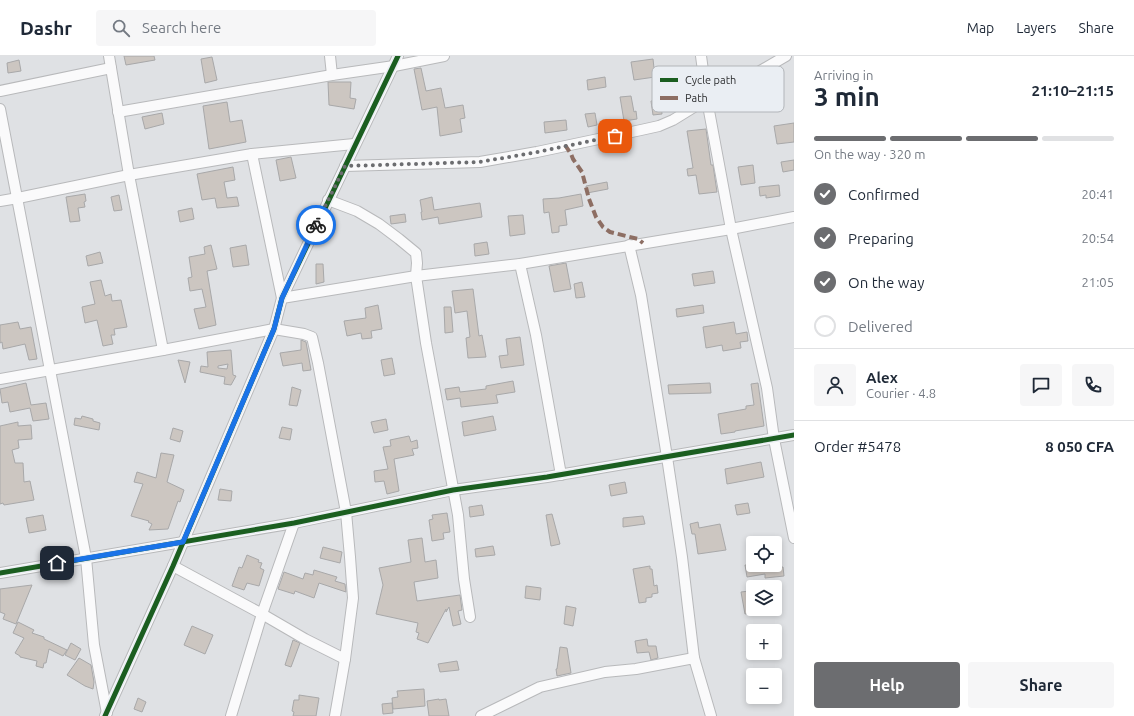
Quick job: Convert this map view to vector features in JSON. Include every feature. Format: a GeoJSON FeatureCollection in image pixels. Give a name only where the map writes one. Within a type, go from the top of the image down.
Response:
{"type":"FeatureCollection","features":[{"type":"Feature","properties":{"kind":"street"},"geometry":{"type":"LineString","coordinates":[[109,56],[129,175],[163,350]]}},
{"type":"Feature","properties":{"kind":"street"},"geometry":{"type":"LineString","coordinates":[[330,56],[332,75]]}},
{"type":"Feature","properties":{"kind":"street"},"geometry":{"type":"LineString","coordinates":[[106,714],[173,566],[274,329],[282,298],[354,144],[398,56]]}},
{"type":"Feature","properties":{"kind":"street"},"geometry":{"type":"LineString","coordinates":[[118,112],[332,75],[394,66],[444,56]]}},
{"type":"Feature","properties":{"kind":"street"},"geometry":{"type":"LineString","coordinates":[[701,56],[702,66]]}},
{"type":"Feature","properties":{"kind":"street"},"geometry":{"type":"LineString","coordinates":[[769,66],[786,56]]}},
{"type":"Feature","properties":{"kind":"street"},"geometry":{"type":"LineString","coordinates":[[0,91],[112,68]]}},
{"type":"Feature","properties":{"kind":"street"},"geometry":{"type":"LineString","coordinates":[[0,109],[86,558],[94,645],[106,714]]}},
{"type":"Feature","properties":{"kind":"street"},"geometry":{"type":"LineString","coordinates":[[345,166],[480,162],[659,126],[687,112]]}},
{"type":"Feature","properties":{"kind":"street"},"geometry":{"type":"LineString","coordinates":[[709,112],[731,229],[767,388],[774,439],[794,538]]}},
{"type":"Feature","properties":{"kind":"street"},"geometry":{"type":"LineString","coordinates":[[0,201],[129,175],[252,154],[354,144]]}},
{"type":"Feature","properties":{"kind":"street"},"geometry":{"type":"LineString","coordinates":[[252,154],[282,298]]}},
{"type":"Feature","properties":{"kind":"street"},"geometry":{"type":"LineString","coordinates":[[328,200],[357,211],[379,224],[416,253],[416,276],[426,343],[458,515],[464,578],[470,617]]}},
{"type":"Feature","properties":{"kind":"street"},"geometry":{"type":"LineString","coordinates":[[282,298],[416,276],[520,264],[794,217]]}},
{"type":"Feature","properties":{"kind":"street"},"geometry":{"type":"LineString","coordinates":[[630,245],[642,295],[682,557],[694,658],[712,716]]}},
{"type":"Feature","properties":{"kind":"street"},"geometry":{"type":"LineString","coordinates":[[520,264],[536,335],[561,475]]}},
{"type":"Feature","properties":{"kind":"street"},"geometry":{"type":"LineString","coordinates":[[0,378],[274,329],[304,334],[312,337],[346,512],[350,557],[352,598],[346,660],[335,716]]}},
{"type":"Feature","properties":{"kind":"street"},"geometry":{"type":"LineString","coordinates":[[0,573],[294,523],[453,490],[561,475],[794,436]]}},
{"type":"Feature","properties":{"kind":"street"},"geometry":{"type":"LineString","coordinates":[[231,716],[262,614],[294,523]]}},
{"type":"Feature","properties":{"kind":"street"},"geometry":{"type":"LineString","coordinates":[[173,566],[346,660]]}},
{"type":"Feature","properties":{"kind":"street"},"geometry":{"type":"LineString","coordinates":[[481,716],[540,687],[605,672],[636,669],[694,658]]}},
{"type":"Feature","properties":{"kind":"building"},"geometry":{"type":"Polygon","coordinates":[[[124,56],[154,56],[155,60],[126,65],[124,56]]]}},
{"type":"Feature","properties":{"kind":"building"},"geometry":{"type":"Polygon","coordinates":[[[212,57],[217,80],[205,83],[201,59],[212,57]]]}},
{"type":"Feature","properties":{"kind":"building"},"geometry":{"type":"Polygon","coordinates":[[[653,59],[652,77],[634,80],[631,62],[653,59]]]}},
{"type":"Feature","properties":{"kind":"building"},"geometry":{"type":"Polygon","coordinates":[[[19,60],[21,71],[8,73],[7,63],[19,60]]]}},
{"type":"Feature","properties":{"kind":"building"},"geometry":{"type":"Polygon","coordinates":[[[421,68],[426,91],[441,88],[445,108],[463,105],[465,118],[460,119],[462,132],[440,136],[437,107],[422,110],[414,69],[421,68]]]}},
{"type":"Feature","properties":{"kind":"building"},"geometry":{"type":"Polygon","coordinates":[[[605,77],[606,87],[588,90],[587,80],[605,77]]]}},
{"type":"Feature","properties":{"kind":"building"},"geometry":{"type":"Polygon","coordinates":[[[328,82],[351,82],[350,98],[356,99],[354,109],[329,105],[328,82]]]}},
{"type":"Feature","properties":{"kind":"building"},"geometry":{"type":"Polygon","coordinates":[[[631,96],[637,119],[624,121],[620,97],[631,96]]]}},
{"type":"Feature","properties":{"kind":"building"},"geometry":{"type":"Polygon","coordinates":[[[227,102],[230,122],[242,120],[246,142],[209,149],[203,106],[227,102]]]}},
{"type":"Feature","properties":{"kind":"building"},"geometry":{"type":"Polygon","coordinates":[[[653,112],[662,112],[662,114],[653,115],[653,112]]]}},
{"type":"Feature","properties":{"kind":"building"},"geometry":{"type":"Polygon","coordinates":[[[162,113],[164,124],[145,129],[142,117],[162,113]]]}},
{"type":"Feature","properties":{"kind":"building"},"geometry":{"type":"Polygon","coordinates":[[[595,113],[597,125],[588,127],[585,114],[595,113]]]}},
{"type":"Feature","properties":{"kind":"building"},"geometry":{"type":"Polygon","coordinates":[[[566,120],[567,130],[545,133],[544,122],[566,120]]]}},
{"type":"Feature","properties":{"kind":"building"},"geometry":{"type":"Polygon","coordinates":[[[794,123],[794,142],[777,144],[774,126],[794,123]]]}},
{"type":"Feature","properties":{"kind":"building"},"geometry":{"type":"Polygon","coordinates":[[[706,129],[711,165],[713,165],[717,192],[699,194],[696,175],[688,176],[687,169],[693,168],[687,131],[706,129]]]}},
{"type":"Feature","properties":{"kind":"building"},"geometry":{"type":"Polygon","coordinates":[[[291,157],[296,178],[280,181],[276,160],[291,157]]]}},
{"type":"Feature","properties":{"kind":"building"},"geometry":{"type":"Polygon","coordinates":[[[794,160],[794,170],[783,172],[781,162],[794,160]]]}},
{"type":"Feature","properties":{"kind":"building"},"geometry":{"type":"Polygon","coordinates":[[[753,165],[755,183],[741,185],[738,167],[753,165]]]}},
{"type":"Feature","properties":{"kind":"building"},"geometry":{"type":"Polygon","coordinates":[[[233,167],[235,180],[224,182],[227,198],[237,197],[239,206],[217,208],[215,198],[202,200],[197,174],[233,167]]]}},
{"type":"Feature","properties":{"kind":"building"},"geometry":{"type":"Polygon","coordinates":[[[607,182],[608,189],[587,193],[586,186],[607,182]]]}},
{"type":"Feature","properties":{"kind":"building"},"geometry":{"type":"Polygon","coordinates":[[[779,185],[780,196],[766,198],[766,195],[760,196],[759,187],[779,185]]]}},
{"type":"Feature","properties":{"kind":"building"},"geometry":{"type":"Polygon","coordinates":[[[85,194],[85,207],[78,208],[80,221],[70,222],[66,197],[85,194]]]}},
{"type":"Feature","properties":{"kind":"building"},"geometry":{"type":"Polygon","coordinates":[[[581,194],[583,206],[565,210],[567,225],[559,226],[559,232],[552,233],[549,212],[544,213],[543,199],[581,194]]]}},
{"type":"Feature","properties":{"kind":"building"},"geometry":{"type":"Polygon","coordinates":[[[119,195],[122,210],[114,211],[111,197],[119,195]]]}},
{"type":"Feature","properties":{"kind":"building"},"geometry":{"type":"Polygon","coordinates":[[[432,197],[434,210],[480,203],[482,217],[439,224],[438,217],[422,220],[420,200],[432,197]]]}},
{"type":"Feature","properties":{"kind":"building"},"geometry":{"type":"Polygon","coordinates":[[[192,208],[194,219],[180,222],[178,211],[192,208]]]}},
{"type":"Feature","properties":{"kind":"building"},"geometry":{"type":"Polygon","coordinates":[[[405,214],[406,222],[391,224],[390,216],[405,214]]]}},
{"type":"Feature","properties":{"kind":"building"},"geometry":{"type":"Polygon","coordinates":[[[523,215],[525,234],[510,236],[508,216],[523,215]]]}},
{"type":"Feature","properties":{"kind":"building"},"geometry":{"type":"Polygon","coordinates":[[[487,242],[489,254],[475,256],[474,244],[487,242]]]}},
{"type":"Feature","properties":{"kind":"building"},"geometry":{"type":"Polygon","coordinates":[[[211,245],[217,269],[207,271],[216,325],[199,329],[194,309],[206,307],[202,289],[190,291],[188,278],[192,277],[189,257],[205,254],[204,247],[211,245]]]}},
{"type":"Feature","properties":{"kind":"building"},"geometry":{"type":"Polygon","coordinates":[[[246,245],[249,265],[233,267],[230,248],[246,245]]]}},
{"type":"Feature","properties":{"kind":"building"},"geometry":{"type":"Polygon","coordinates":[[[100,252],[103,263],[88,266],[86,256],[100,252]]]}},
{"type":"Feature","properties":{"kind":"building"},"geometry":{"type":"Polygon","coordinates":[[[566,263],[571,289],[554,292],[549,266],[566,263]]]}},
{"type":"Feature","properties":{"kind":"building"},"geometry":{"type":"Polygon","coordinates":[[[316,264],[323,264],[324,282],[316,284],[316,264]]]}},
{"type":"Feature","properties":{"kind":"building"},"geometry":{"type":"Polygon","coordinates":[[[713,271],[715,283],[694,286],[692,274],[713,271]]]}},
{"type":"Feature","properties":{"kind":"building"},"geometry":{"type":"Polygon","coordinates":[[[101,280],[105,296],[111,294],[112,301],[121,300],[127,327],[114,329],[115,335],[111,335],[113,344],[103,346],[97,320],[85,323],[82,307],[95,304],[90,282],[101,280]]]}},
{"type":"Feature","properties":{"kind":"building"},"geometry":{"type":"Polygon","coordinates":[[[582,282],[585,297],[576,298],[574,284],[582,282]]]}},
{"type":"Feature","properties":{"kind":"building"},"geometry":{"type":"Polygon","coordinates":[[[473,289],[479,336],[482,335],[486,357],[468,358],[466,338],[470,337],[467,311],[455,313],[452,291],[473,289]]]}},
{"type":"Feature","properties":{"kind":"building"},"geometry":{"type":"Polygon","coordinates":[[[378,305],[382,329],[371,331],[372,338],[362,339],[361,333],[347,336],[344,321],[366,318],[365,308],[378,305]]]}},
{"type":"Feature","properties":{"kind":"building"},"geometry":{"type":"Polygon","coordinates":[[[703,305],[704,313],[677,317],[676,309],[703,305]]]}},
{"type":"Feature","properties":{"kind":"building"},"geometry":{"type":"Polygon","coordinates":[[[444,307],[451,307],[453,332],[445,333],[444,307]]]}},
{"type":"Feature","properties":{"kind":"building"},"geometry":{"type":"Polygon","coordinates":[[[18,322],[20,329],[31,327],[37,359],[29,360],[25,344],[3,349],[2,342],[0,343],[0,325],[18,322]]]}},
{"type":"Feature","properties":{"kind":"building"},"geometry":{"type":"Polygon","coordinates":[[[734,322],[736,334],[747,332],[748,341],[740,342],[741,348],[723,351],[722,345],[706,348],[703,327],[734,322]]]}},
{"type":"Feature","properties":{"kind":"building"},"geometry":{"type":"Polygon","coordinates":[[[520,337],[524,365],[501,368],[499,356],[508,355],[506,339],[520,337]]]}},
{"type":"Feature","properties":{"kind":"building"},"geometry":{"type":"Polygon","coordinates":[[[301,340],[306,342],[311,370],[303,371],[302,363],[283,366],[280,353],[301,350],[301,340]]]}},
{"type":"Feature","properties":{"kind":"building"},"geometry":{"type":"Polygon","coordinates":[[[231,350],[233,375],[236,376],[231,385],[224,384],[225,377],[200,372],[201,366],[208,367],[207,352],[231,350]],[[228,364],[218,366],[218,368],[227,369],[228,364]]]}},
{"type":"Feature","properties":{"kind":"building"},"geometry":{"type":"Polygon","coordinates":[[[392,358],[395,374],[384,376],[381,360],[392,358]]]}},
{"type":"Feature","properties":{"kind":"building"},"geometry":{"type":"Polygon","coordinates":[[[178,360],[190,362],[185,383],[178,360]]]}},
{"type":"Feature","properties":{"kind":"building"},"geometry":{"type":"Polygon","coordinates":[[[513,381],[515,392],[496,395],[498,403],[461,407],[460,398],[447,400],[445,389],[459,387],[460,392],[486,389],[486,386],[513,381]]]}},
{"type":"Feature","properties":{"kind":"building"},"geometry":{"type":"Polygon","coordinates":[[[26,383],[31,405],[46,403],[49,419],[33,421],[30,408],[10,412],[8,402],[2,403],[0,389],[26,383]]]}},
{"type":"Feature","properties":{"kind":"building"},"geometry":{"type":"Polygon","coordinates":[[[710,383],[711,393],[669,394],[668,385],[710,383]]]}},
{"type":"Feature","properties":{"kind":"building"},"geometry":{"type":"Polygon","coordinates":[[[758,383],[764,426],[721,434],[718,414],[746,409],[746,406],[754,405],[751,384],[758,383]]]}},
{"type":"Feature","properties":{"kind":"building"},"geometry":{"type":"Polygon","coordinates":[[[292,387],[301,390],[297,406],[289,405],[292,387]]]}},
{"type":"Feature","properties":{"kind":"building"},"geometry":{"type":"Polygon","coordinates":[[[82,416],[100,423],[99,430],[74,425],[75,418],[81,419],[82,416]]]}},
{"type":"Feature","properties":{"kind":"building"},"geometry":{"type":"Polygon","coordinates":[[[493,416],[496,430],[464,436],[462,422],[493,416]]]}},
{"type":"Feature","properties":{"kind":"building"},"geometry":{"type":"Polygon","coordinates":[[[386,419],[388,430],[374,433],[371,422],[386,419]]]}},
{"type":"Feature","properties":{"kind":"building"},"geometry":{"type":"Polygon","coordinates":[[[18,422],[18,426],[31,425],[32,439],[18,440],[19,448],[12,450],[15,463],[23,463],[24,482],[30,481],[34,500],[4,505],[3,503],[0,504],[0,426],[18,422]]]}},
{"type":"Feature","properties":{"kind":"building"},"geometry":{"type":"Polygon","coordinates":[[[282,427],[292,429],[290,440],[279,438],[282,427]]]}},
{"type":"Feature","properties":{"kind":"building"},"geometry":{"type":"Polygon","coordinates":[[[173,428],[183,431],[180,442],[170,439],[173,428]]]}},
{"type":"Feature","properties":{"kind":"building"},"geometry":{"type":"Polygon","coordinates":[[[409,436],[411,442],[417,440],[418,448],[412,449],[414,455],[394,459],[399,491],[387,494],[384,481],[375,482],[374,471],[388,469],[383,447],[391,446],[390,440],[409,436]]]}},
{"type":"Feature","properties":{"kind":"building"},"geometry":{"type":"Polygon","coordinates":[[[161,453],[174,455],[167,482],[184,490],[180,502],[178,501],[168,529],[149,530],[152,524],[148,522],[149,521],[131,516],[143,484],[134,482],[137,472],[156,478],[161,453]]]}},
{"type":"Feature","properties":{"kind":"building"},"geometry":{"type":"Polygon","coordinates":[[[761,462],[764,477],[727,484],[725,469],[761,462]]]}},
{"type":"Feature","properties":{"kind":"building"},"geometry":{"type":"Polygon","coordinates":[[[625,482],[627,493],[611,496],[609,485],[625,482]]]}},
{"type":"Feature","properties":{"kind":"building"},"geometry":{"type":"Polygon","coordinates":[[[220,489],[232,491],[231,501],[218,500],[220,489]]]}},
{"type":"Feature","properties":{"kind":"building"},"geometry":{"type":"Polygon","coordinates":[[[748,503],[750,513],[737,515],[735,505],[748,503]]]}},
{"type":"Feature","properties":{"kind":"building"},"geometry":{"type":"Polygon","coordinates":[[[482,505],[484,515],[470,517],[469,507],[482,505]]]}},
{"type":"Feature","properties":{"kind":"building"},"geometry":{"type":"Polygon","coordinates":[[[447,513],[450,532],[443,533],[444,539],[432,541],[429,520],[433,519],[432,515],[447,513]]]}},
{"type":"Feature","properties":{"kind":"building"},"geometry":{"type":"Polygon","coordinates":[[[552,514],[560,544],[551,546],[546,515],[552,514]]]}},
{"type":"Feature","properties":{"kind":"building"},"geometry":{"type":"Polygon","coordinates":[[[43,515],[46,530],[29,533],[26,518],[43,515]]]}},
{"type":"Feature","properties":{"kind":"building"},"geometry":{"type":"Polygon","coordinates":[[[643,516],[645,524],[623,527],[623,518],[643,516]]]}},
{"type":"Feature","properties":{"kind":"building"},"geometry":{"type":"Polygon","coordinates":[[[698,522],[699,528],[720,524],[726,550],[698,554],[695,534],[692,534],[690,524],[698,522]]]}},
{"type":"Feature","properties":{"kind":"building"},"geometry":{"type":"Polygon","coordinates":[[[422,538],[425,562],[436,560],[438,578],[414,582],[417,601],[460,595],[462,610],[458,611],[461,624],[453,626],[449,607],[446,612],[446,609],[428,643],[417,639],[419,633],[416,632],[418,623],[376,614],[383,585],[379,568],[411,562],[408,540],[422,538]]]}},
{"type":"Feature","properties":{"kind":"building"},"geometry":{"type":"Polygon","coordinates":[[[493,546],[495,555],[476,557],[475,549],[493,546]]]}},
{"type":"Feature","properties":{"kind":"building"},"geometry":{"type":"Polygon","coordinates":[[[323,547],[342,552],[340,563],[320,558],[323,547]]]}},
{"type":"Feature","properties":{"kind":"building"},"geometry":{"type":"Polygon","coordinates":[[[247,555],[259,560],[258,562],[262,563],[260,568],[264,570],[259,586],[247,583],[244,590],[232,586],[239,567],[242,568],[247,555]]]}},
{"type":"Feature","properties":{"kind":"building"},"geometry":{"type":"Polygon","coordinates":[[[650,566],[650,569],[652,569],[654,586],[657,585],[658,593],[652,594],[652,597],[646,598],[646,602],[639,603],[633,569],[650,566]]]}},
{"type":"Feature","properties":{"kind":"building"},"geometry":{"type":"Polygon","coordinates":[[[783,567],[784,576],[765,578],[765,574],[747,577],[746,572],[782,572],[783,567]]]}},
{"type":"Feature","properties":{"kind":"building"},"geometry":{"type":"Polygon","coordinates":[[[314,570],[337,577],[335,581],[345,584],[346,592],[319,583],[314,598],[295,591],[294,594],[278,589],[284,572],[303,579],[305,573],[313,575],[314,570]]]}},
{"type":"Feature","properties":{"kind":"building"},"geometry":{"type":"Polygon","coordinates":[[[32,585],[16,624],[3,619],[5,614],[0,612],[0,589],[32,585]]]}},
{"type":"Feature","properties":{"kind":"building"},"geometry":{"type":"Polygon","coordinates":[[[526,586],[541,588],[540,600],[525,598],[526,586]]]}},
{"type":"Feature","properties":{"kind":"building"},"geometry":{"type":"Polygon","coordinates":[[[746,591],[746,614],[745,614],[741,592],[746,591]]]}},
{"type":"Feature","properties":{"kind":"building"},"geometry":{"type":"Polygon","coordinates":[[[566,606],[576,608],[573,626],[564,624],[566,606]]]}},
{"type":"Feature","properties":{"kind":"building"},"geometry":{"type":"Polygon","coordinates":[[[18,622],[34,630],[32,633],[44,637],[44,639],[67,650],[63,656],[49,649],[46,663],[44,663],[43,668],[36,666],[37,661],[20,657],[15,653],[24,638],[13,633],[18,622]]]}},
{"type":"Feature","properties":{"kind":"building"},"geometry":{"type":"Polygon","coordinates":[[[192,626],[213,635],[205,654],[184,645],[192,626]]]}},
{"type":"Feature","properties":{"kind":"building"},"geometry":{"type":"Polygon","coordinates":[[[647,639],[648,646],[656,646],[658,658],[651,660],[649,652],[637,653],[635,641],[647,639]]]}},
{"type":"Feature","properties":{"kind":"building"},"geometry":{"type":"Polygon","coordinates":[[[293,640],[300,643],[291,667],[285,665],[293,640]]]}},
{"type":"Feature","properties":{"kind":"building"},"geometry":{"type":"Polygon","coordinates":[[[71,643],[81,649],[75,660],[65,655],[71,643]]]}},
{"type":"Feature","properties":{"kind":"building"},"geometry":{"type":"Polygon","coordinates":[[[560,647],[567,648],[571,673],[557,676],[556,669],[560,647]]]}},
{"type":"Feature","properties":{"kind":"building"},"geometry":{"type":"Polygon","coordinates":[[[79,658],[91,665],[94,682],[93,689],[67,675],[79,658]]]}},
{"type":"Feature","properties":{"kind":"building"},"geometry":{"type":"Polygon","coordinates":[[[457,661],[459,670],[440,672],[438,664],[457,661]]]}},
{"type":"Feature","properties":{"kind":"building"},"geometry":{"type":"Polygon","coordinates":[[[424,689],[425,706],[393,709],[392,698],[398,697],[397,691],[424,689]]]}},
{"type":"Feature","properties":{"kind":"building"},"geometry":{"type":"Polygon","coordinates":[[[299,695],[319,698],[316,716],[293,716],[294,712],[292,711],[294,700],[299,700],[299,695]]]}},
{"type":"Feature","properties":{"kind":"building"},"geometry":{"type":"Polygon","coordinates":[[[138,698],[146,702],[142,712],[134,709],[138,698]]]}},
{"type":"Feature","properties":{"kind":"building"},"geometry":{"type":"Polygon","coordinates":[[[446,699],[449,716],[429,716],[427,701],[446,699]]]}},
{"type":"Feature","properties":{"kind":"building"},"geometry":{"type":"Polygon","coordinates":[[[392,703],[393,713],[383,714],[382,704],[392,703]]]}},
{"type":"Feature","properties":{"kind":"marked path"},"geometry":{"type":"LineString","coordinates":[[565,145],[582,172],[589,199],[596,217],[603,227],[610,232],[638,239],[643,243]]}},
{"type":"Feature","properties":{"kind":"cycle path"},"geometry":{"type":"LineString","coordinates":[[105,716],[173,566],[274,329],[282,298],[398,56]]}},
{"type":"Feature","properties":{"kind":"cycle path"},"geometry":{"type":"LineString","coordinates":[[0,573],[294,523],[453,490],[547,477],[794,435]]}},
{"type":"Feature","properties":{"kind":"way so far"},"geometry":{"type":"LineString","coordinates":[[316,225],[345,166],[480,162],[615,136]]}},
{"type":"Feature","properties":{"kind":"route"},"geometry":{"type":"LineString","coordinates":[[57,563],[183,542],[274,329],[282,298],[316,225]]}}]}
